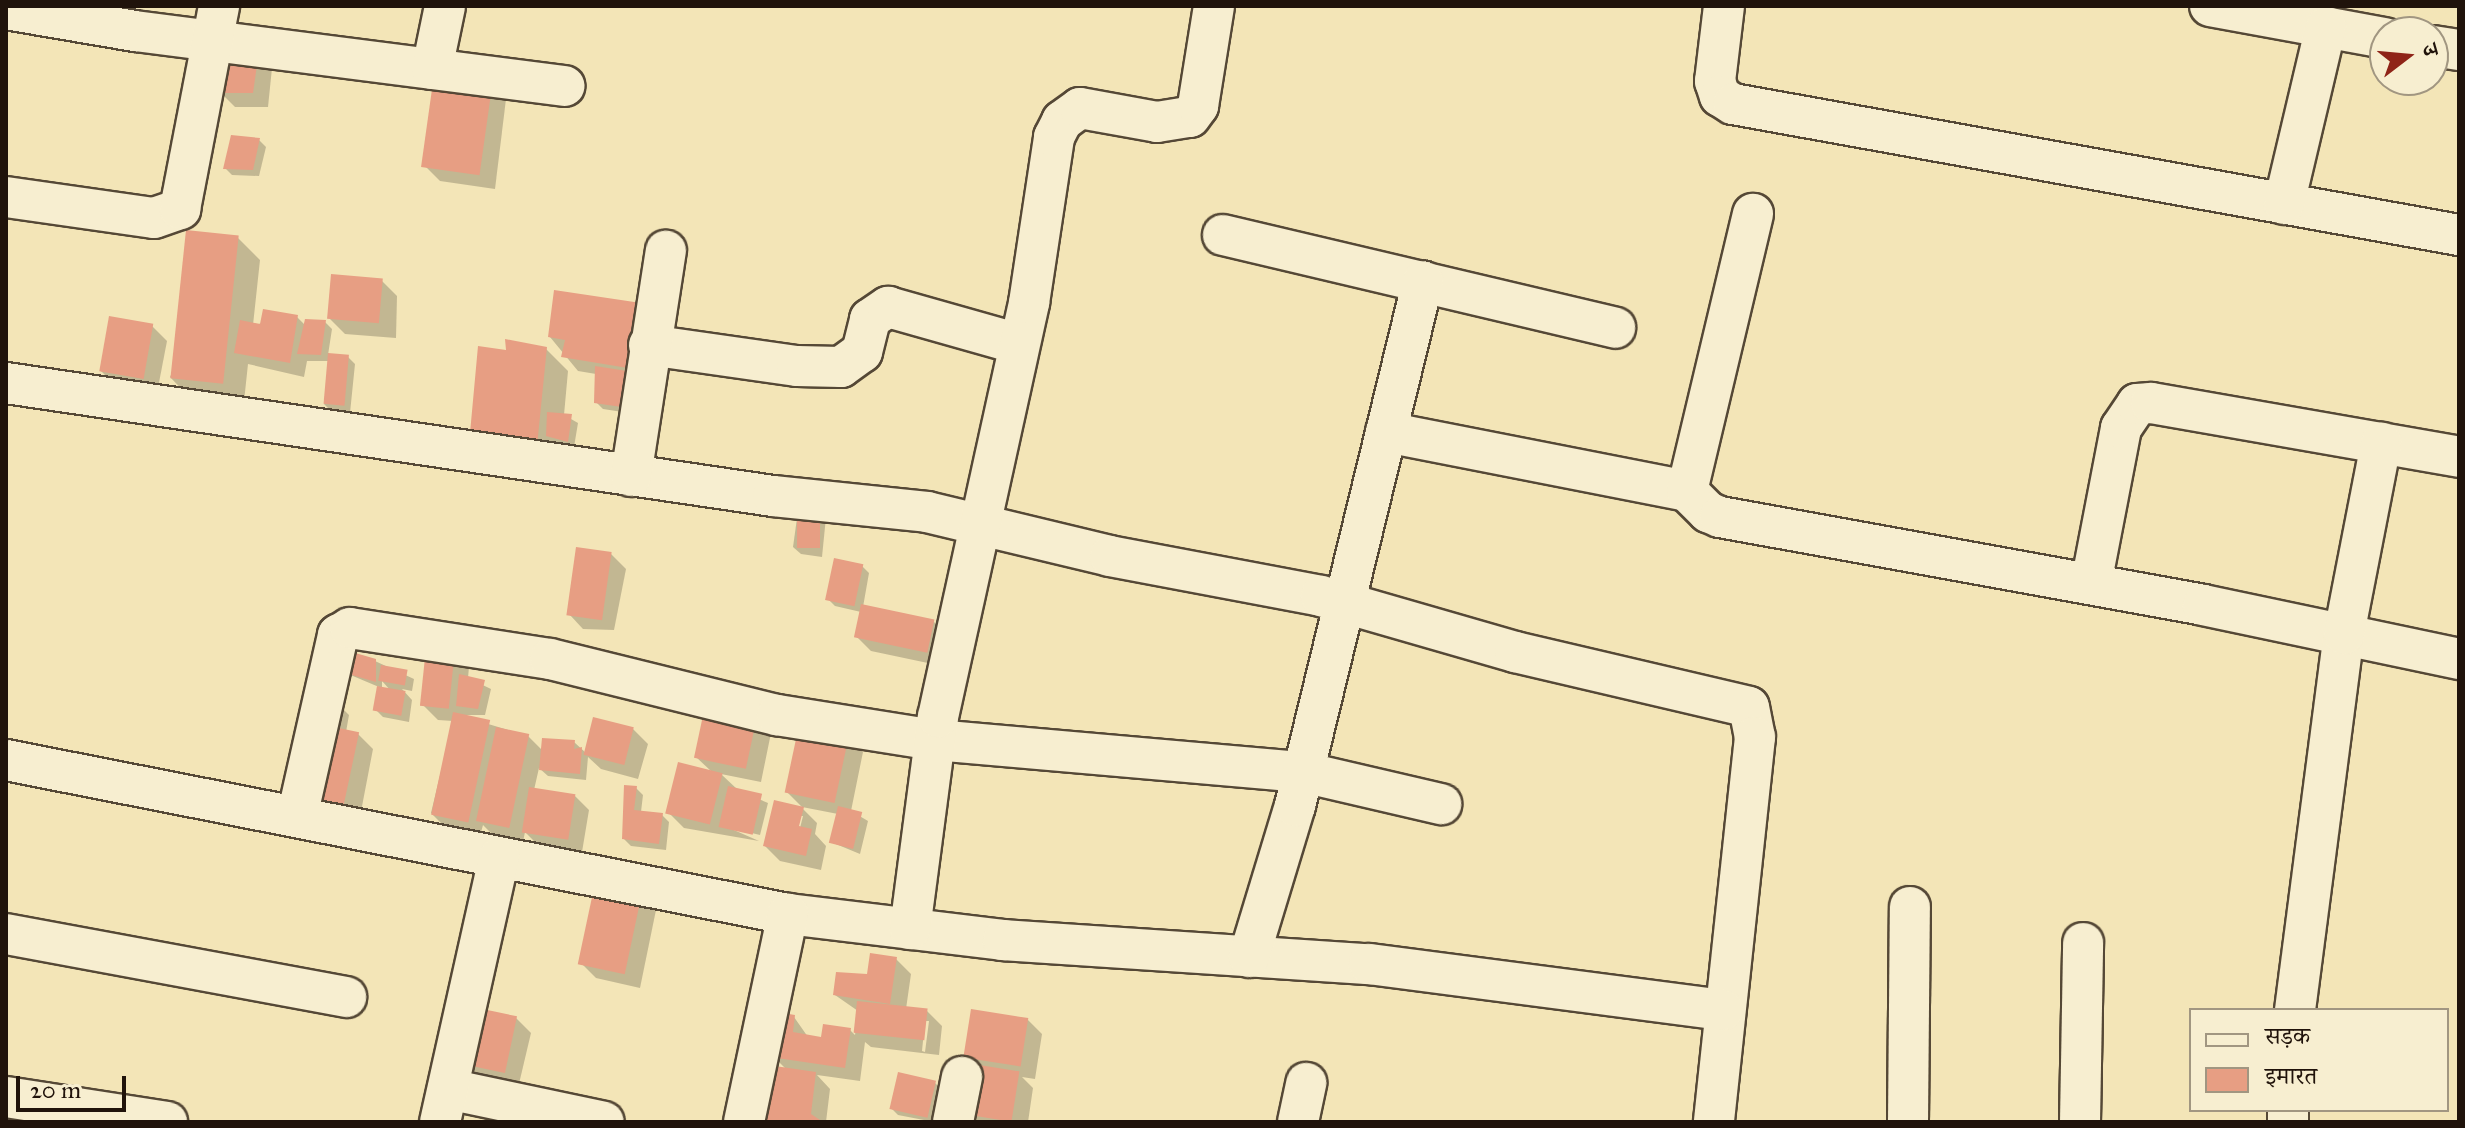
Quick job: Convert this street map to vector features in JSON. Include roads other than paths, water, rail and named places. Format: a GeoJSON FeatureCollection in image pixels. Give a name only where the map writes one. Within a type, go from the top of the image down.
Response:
{"type":"FeatureCollection","features":[{"type":"Feature","properties":{"kind":"street"},"geometry":{"type":"LineString","coordinates":[[432,69],[445,6]]}},
{"type":"Feature","properties":{"kind":"street"},"geometry":{"type":"LineString","coordinates":[[910,929],[935,740],[978,524],[1019,344],[1054,137],[1062,121],[1080,108],[1095,107],[1157,122],[1190,117],[1198,106],[1214,6]]}},
{"type":"Feature","properties":{"kind":"street"},"geometry":{"type":"LineString","coordinates":[[1724,6],[1715,81],[1720,96],[1733,104],[2459,235]]}},
{"type":"Feature","properties":{"kind":"street"},"geometry":{"type":"LineString","coordinates":[[2210,6],[2326,27],[2369,27]]}},
{"type":"Feature","properties":{"kind":"street"},"geometry":{"type":"LineString","coordinates":[[6,9],[216,24],[432,69],[564,86]]}},
{"type":"Feature","properties":{"kind":"street"},"geometry":{"type":"LineString","coordinates":[[6,197],[154,218],[180,209],[216,24]]}},
{"type":"Feature","properties":{"kind":"street"},"geometry":{"type":"LineString","coordinates":[[2284,204],[2326,27]]}},
{"type":"Feature","properties":{"kind":"street"},"geometry":{"type":"LineString","coordinates":[[1687,491],[1753,214]]}},
{"type":"Feature","properties":{"kind":"street"},"geometry":{"type":"LineString","coordinates":[[1223,235],[1615,328]]}},
{"type":"Feature","properties":{"kind":"street"},"geometry":{"type":"LineString","coordinates":[[631,476],[666,251]]}},
{"type":"Feature","properties":{"kind":"street"},"geometry":{"type":"LineString","coordinates":[[1249,957],[1303,772],[1347,604],[1423,281]]}},
{"type":"Feature","properties":{"kind":"street"},"geometry":{"type":"LineString","coordinates":[[649,345],[797,366],[841,367],[862,352],[870,319],[888,307],[1019,344]]}},
{"type":"Feature","properties":{"kind":"street"},"geometry":{"type":"LineString","coordinates":[[6,383],[631,476],[927,512],[1347,604],[1515,652],[1749,707],[1755,737],[1723,1010],[1714,1122]]}},
{"type":"Feature","properties":{"kind":"street"},"geometry":{"type":"LineString","coordinates":[[2091,584],[2121,428],[2137,404],[2151,403],[2459,457]]}},
{"type":"Feature","properties":{"kind":"street"},"geometry":{"type":"LineString","coordinates":[[1386,432],[1687,491],[1708,512],[1720,517],[2091,584],[2459,659]]}},
{"type":"Feature","properties":{"kind":"street"},"geometry":{"type":"LineString","coordinates":[[2295,1008],[2344,634],[2381,443]]}},
{"type":"Feature","properties":{"kind":"street"},"geometry":{"type":"LineString","coordinates":[[297,817],[338,635],[350,628],[550,659],[777,715],[935,740],[1303,772],[1441,804]]}},
{"type":"Feature","properties":{"kind":"street"},"geometry":{"type":"LineString","coordinates":[[6,760],[788,914],[910,929],[1369,964],[1723,1010]]}},
{"type":"Feature","properties":{"kind":"street"},"geometry":{"type":"LineString","coordinates":[[499,858],[444,1106],[604,1122]]}},
{"type":"Feature","properties":{"kind":"street"},"geometry":{"type":"LineString","coordinates":[[1908,1122],[1910,907]]}},
{"type":"Feature","properties":{"kind":"street"},"geometry":{"type":"LineString","coordinates":[[744,1122],[788,914]]}},
{"type":"Feature","properties":{"kind":"street"},"geometry":{"type":"LineString","coordinates":[[6,934],[346,997]]}},
{"type":"Feature","properties":{"kind":"street"},"geometry":{"type":"LineString","coordinates":[[2080,1122],[2083,943]]}},
{"type":"Feature","properties":{"kind":"street"},"geometry":{"type":"LineString","coordinates":[[953,1122],[962,1077]]}},
{"type":"Feature","properties":{"kind":"street"},"geometry":{"type":"LineString","coordinates":[[1298,1122],[1306,1083]]}},
{"type":"Feature","properties":{"kind":"street"},"geometry":{"type":"LineString","coordinates":[[6,1097],[167,1122]]}}]}
